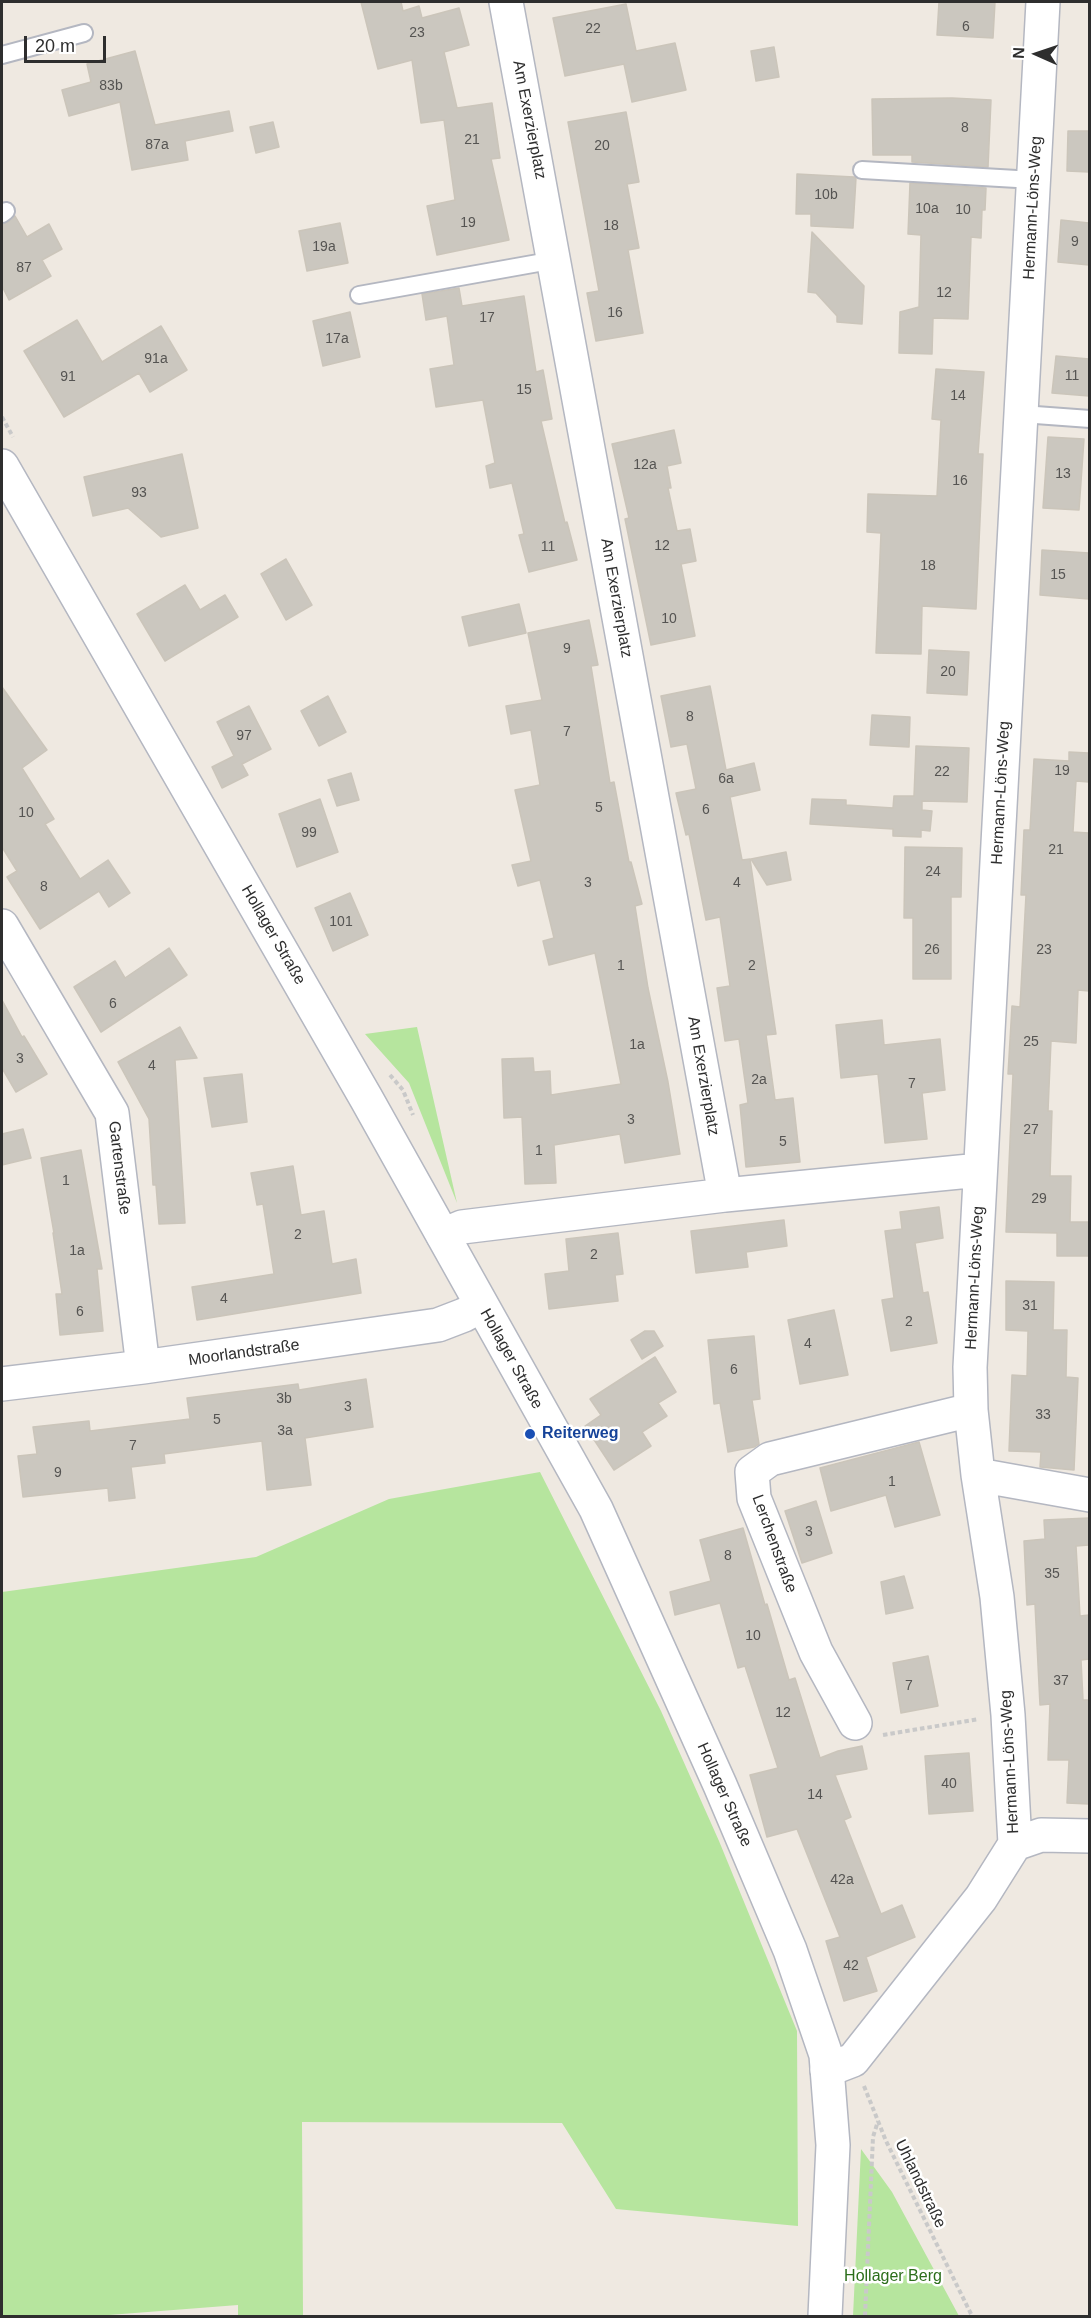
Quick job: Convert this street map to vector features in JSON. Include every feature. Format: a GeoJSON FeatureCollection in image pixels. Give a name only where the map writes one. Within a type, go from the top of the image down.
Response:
{"type":"FeatureCollection","features":[{"type":"Feature","properties":{"kind":"street","name":"Am Exerzierplatz"},"geometry":{"type":"LineString","coordinates":[[506,2],[725,1195]]}},
{"type":"Feature","properties":{"kind":"street","name":"Hermann-Löns-Weg"},"geometry":{"type":"LineString","coordinates":[[840,2065],[981,1898],[1015,1844],[1008,1715],[997,1597],[978,1475],[971,1410],[970,1367],[1043,2]]}},
{"type":"Feature","properties":{"kind":"street","name":"Hollager Straße"},"geometry":{"type":"LineString","coordinates":[[2,466],[443,1235],[601,1520],[720,1785],[790,1950],[826,2055],[840,2065],[833,2145],[825,2316]]}},
{"type":"Feature","properties":{"kind":"street","name":"Gartenstraße"},"geometry":{"type":"LineString","coordinates":[[2,926],[112,1113],[143,1366]]}},
{"type":"Feature","properties":{"kind":"street"},"geometry":{"type":"LineString","coordinates":[[443,1235],[462,1227],[725,1195],[980,1170]]}},
{"type":"Feature","properties":{"kind":"street","name":"Moorlandstraße"},"geometry":{"type":"LineString","coordinates":[[2,1384],[438,1325],[464,1316],[481,1306]]}},
{"type":"Feature","properties":{"kind":"street","name":"Lerchenstraße"},"geometry":{"type":"LineString","coordinates":[[855,1723],[816,1652],[754,1498],[752,1472],[770,1459],[971,1410]]}},
{"type":"Feature","properties":{"kind":"street"},"geometry":{"type":"LineString","coordinates":[[978,1475],[1089,1495]]}},
{"type":"Feature","properties":{"kind":"street"},"geometry":{"type":"LineString","coordinates":[[1015,1844],[1041,1835],[1089,1836]]}},
{"type":"Feature","properties":{"kind":"lane"},"geometry":{"type":"LineString","coordinates":[[2,55],[84,33]]}},
{"type":"Feature","properties":{"kind":"lane"},"geometry":{"type":"LineString","coordinates":[[862,170],[1034,180]]}},
{"type":"Feature","properties":{"kind":"lane"},"geometry":{"type":"LineString","coordinates":[[359,295],[555,260]]}},
{"type":"Feature","properties":{"kind":"lane"},"geometry":{"type":"LineString","coordinates":[[1022,414],[1089,419]]}},
{"type":"Feature","properties":{"kind":"path"},"geometry":{"type":"LineString","coordinates":[[855,1723],[879,1735],[1008,1715]]}},
{"type":"Feature","properties":{"kind":"path","name":"Uhlandstraße"},"geometry":{"type":"LineString","coordinates":[[840,2065],[878,2121],[885,2141],[972,2316]]}},
{"type":"Feature","properties":{"kind":"path"},"geometry":{"type":"LineString","coordinates":[[865,2316],[873,2137],[878,2121]]}},
{"type":"Feature","properties":{"kind":"green space"},"geometry":{"type":"Polygon","coordinates":[[[417,1027],[457,1203],[409,1083],[365,1034],[417,1027]]]}},
{"type":"Feature","properties":{"kind":"green space"},"geometry":{"type":"Polygon","coordinates":[[[540,1472],[661,1711],[719,1841],[797,2031],[798,2226],[616,2209],[562,2123],[302,2122],[303,2316],[238,2316],[238,2305],[96,2316],[2,2316],[2,1592],[256,1557],[389,1499],[540,1472]]]}},
{"type":"Feature","properties":{"kind":"green space","name":"Hollager Berg"},"geometry":{"type":"Polygon","coordinates":[[[861,2149],[892,2192],[959,2316],[853,2316],[861,2149]]]}},
{"type":"Feature","properties":{"kind":"building"},"geometry":{"type":"Polygon","coordinates":[[[361,2],[401,2],[403,11],[419,6],[422,18],[459,8],[469,45],[444,52],[457,108],[492,103],[500,158],[491,159],[509,240],[437,255],[427,206],[455,200],[444,120],[421,123],[412,60],[378,69],[361,2]]]}},
{"type":"Feature","properties":{"kind":"building"},"geometry":{"type":"Polygon","coordinates":[[[939,2],[995,2],[993,38],[937,35],[939,2]]]}},
{"type":"Feature","properties":{"kind":"building"},"geometry":{"type":"Polygon","coordinates":[[[626,4],[636,51],[675,43],[686,90],[632,102],[624,64],[565,76],[553,18],[626,4]]]}},
{"type":"Feature","properties":{"kind":"building"},"geometry":{"type":"Polygon","coordinates":[[[774,47],[779,77],[756,81],[751,51],[774,47]]]}},
{"type":"Feature","properties":{"kind":"building"},"geometry":{"type":"Polygon","coordinates":[[[135,51],[155,125],[229,111],[233,131],[185,141],[188,160],[132,170],[120,102],[69,116],[62,90],[91,82],[87,64],[135,51]]]}},
{"type":"Feature","properties":{"kind":"building"},"geometry":{"type":"Polygon","coordinates":[[[872,99],[991,100],[988,167],[912,162],[912,155],[873,155],[872,99]]]}},
{"type":"Feature","properties":{"kind":"building"},"geometry":{"type":"Polygon","coordinates":[[[626,112],[639,182],[627,184],[639,248],[628,250],[643,333],[596,341],[587,293],[599,291],[568,122],[626,112]]]}},
{"type":"Feature","properties":{"kind":"building"},"geometry":{"type":"Polygon","coordinates":[[[273,122],[279,147],[256,153],[250,127],[273,122]]]}},
{"type":"Feature","properties":{"kind":"building"},"geometry":{"type":"Polygon","coordinates":[[[1068,131],[1089,131],[1089,172],[1067,171],[1068,131]]]}},
{"type":"Feature","properties":{"kind":"building"},"geometry":{"type":"Polygon","coordinates":[[[797,174],[856,178],[853,228],[811,226],[811,214],[796,214],[797,174]]]}},
{"type":"Feature","properties":{"kind":"building"},"geometry":{"type":"Polygon","coordinates":[[[910,183],[986,188],[981,238],[971,237],[968,319],[933,318],[932,354],[899,353],[900,312],[919,307],[921,235],[908,234],[910,183]]]}},
{"type":"Feature","properties":{"kind":"building"},"geometry":{"type":"Polygon","coordinates":[[[15,216],[27,237],[49,224],[62,249],[42,260],[51,276],[9,300],[2,286],[2,224],[15,216]]]}},
{"type":"Feature","properties":{"kind":"building"},"geometry":{"type":"Polygon","coordinates":[[[1061,220],[1089,223],[1089,265],[1058,262],[1061,220]]]}},
{"type":"Feature","properties":{"kind":"building"},"geometry":{"type":"Polygon","coordinates":[[[340,223],[348,263],[307,271],[299,231],[340,223]]]}},
{"type":"Feature","properties":{"kind":"building"},"geometry":{"type":"Polygon","coordinates":[[[812,232],[864,286],[862,324],[837,322],[837,316],[816,293],[808,292],[812,232]]]}},
{"type":"Feature","properties":{"kind":"building"},"geometry":{"type":"Polygon","coordinates":[[[459,288],[462,306],[524,296],[536,372],[543,370],[552,419],[541,421],[565,523],[567,522],[577,560],[529,572],[519,535],[524,534],[512,483],[490,488],[486,466],[495,463],[483,400],[436,407],[430,369],[454,365],[447,316],[426,320],[422,294],[459,288]]]}},
{"type":"Feature","properties":{"kind":"building"},"geometry":{"type":"Polygon","coordinates":[[[350,312],[360,357],[323,366],[313,321],[350,312]]]}},
{"type":"Feature","properties":{"kind":"building"},"geometry":{"type":"Polygon","coordinates":[[[77,320],[102,362],[161,326],[187,370],[150,392],[139,373],[64,417],[24,351],[77,320]]]}},
{"type":"Feature","properties":{"kind":"building"},"geometry":{"type":"Polygon","coordinates":[[[1056,356],[1089,359],[1089,396],[1052,393],[1056,356]]]}},
{"type":"Feature","properties":{"kind":"building"},"geometry":{"type":"Polygon","coordinates":[[[936,369],[984,372],[978,454],[983,454],[976,609],[922,606],[921,654],[876,653],[881,533],[867,532],[868,494],[937,496],[941,420],[932,419],[936,369]]]}},
{"type":"Feature","properties":{"kind":"building"},"geometry":{"type":"Polygon","coordinates":[[[674,430],[681,463],[667,466],[671,488],[668,488],[677,531],[690,529],[696,561],[681,564],[695,636],[651,645],[625,519],[629,518],[612,444],[674,430]]]}},
{"type":"Feature","properties":{"kind":"building"},"geometry":{"type":"Polygon","coordinates":[[[1048,437],[1084,439],[1079,510],[1043,508],[1048,437]]]}},
{"type":"Feature","properties":{"kind":"building"},"geometry":{"type":"Polygon","coordinates":[[[182,454],[198,528],[161,537],[128,508],[93,516],[84,477],[182,454]]]}},
{"type":"Feature","properties":{"kind":"building"},"geometry":{"type":"Polygon","coordinates":[[[1042,550],[1089,553],[1089,599],[1040,595],[1042,550]]]}},
{"type":"Feature","properties":{"kind":"building"},"geometry":{"type":"Polygon","coordinates":[[[286,559],[312,605],[286,620],[261,574],[286,559]]]}},
{"type":"Feature","properties":{"kind":"building"},"geometry":{"type":"Polygon","coordinates":[[[185,585],[200,610],[225,595],[238,617],[165,661],[137,614],[185,585]]]}},
{"type":"Feature","properties":{"kind":"building"},"geometry":{"type":"Polygon","coordinates":[[[519,604],[526,633],[469,646],[462,617],[519,604]]]}},
{"type":"Feature","properties":{"kind":"building"},"geometry":{"type":"Polygon","coordinates":[[[589,620],[598,665],[591,666],[610,783],[614,782],[629,862],[631,862],[642,904],[635,906],[648,988],[668,1082],[680,1154],[625,1163],[620,1134],[554,1145],[556,1183],[525,1184],[522,1117],[504,1118],[502,1059],[533,1058],[534,1072],[550,1071],[551,1095],[621,1084],[595,953],[549,965],[543,941],[554,938],[540,880],[518,886],[512,865],[531,861],[515,790],[540,785],[531,730],[511,734],[506,706],[542,700],[528,633],[589,620]]]}},
{"type":"Feature","properties":{"kind":"building"},"geometry":{"type":"Polygon","coordinates":[[[929,650],[969,652],[967,695],[927,693],[929,650]]]}},
{"type":"Feature","properties":{"kind":"building"},"geometry":{"type":"Polygon","coordinates":[[[710,686],[726,770],[754,763],[760,790],[730,797],[742,860],[750,859],[776,1034],[766,1035],[775,1100],[793,1098],[800,1162],[746,1167],[740,1105],[748,1103],[739,1039],[725,1041],[717,988],[730,986],[720,917],[706,920],[689,834],[686,835],[676,793],[696,789],[687,744],[671,747],[661,696],[710,686]]]}},
{"type":"Feature","properties":{"kind":"building"},"geometry":{"type":"Polygon","coordinates":[[[2,687],[47,750],[22,768],[54,819],[45,824],[80,879],[108,860],[130,893],[109,907],[99,891],[40,929],[7,877],[17,871],[2,847],[2,687]]]}},
{"type":"Feature","properties":{"kind":"building"},"geometry":{"type":"Polygon","coordinates":[[[328,696],[346,732],[319,746],[301,711],[328,696]]]}},
{"type":"Feature","properties":{"kind":"building"},"geometry":{"type":"Polygon","coordinates":[[[249,706],[271,749],[242,764],[248,775],[222,788],[212,767],[234,756],[217,722],[249,706]]]}},
{"type":"Feature","properties":{"kind":"building"},"geometry":{"type":"Polygon","coordinates":[[[872,715],[910,717],[909,747],[870,745],[872,715]]]}},
{"type":"Feature","properties":{"kind":"building"},"geometry":{"type":"Polygon","coordinates":[[[916,746],[969,748],[967,802],[922,801],[922,810],[932,811],[930,831],[921,830],[921,837],[893,836],[893,829],[810,824],[812,799],[846,800],[846,805],[893,808],[894,796],[914,796],[916,746]]]}},
{"type":"Feature","properties":{"kind":"building"},"geometry":{"type":"Polygon","coordinates":[[[1069,752],[1089,753],[1089,782],[1076,781],[1073,832],[1089,833],[1089,991],[1078,990],[1076,1043],[1051,1041],[1048,1111],[1052,1111],[1050,1176],[1071,1176],[1070,1222],[1089,1222],[1089,1256],[1057,1256],[1057,1233],[1006,1232],[1013,1074],[1008,1074],[1012,1006],[1020,1007],[1026,895],[1021,895],[1024,830],[1030,830],[1034,759],[1069,761],[1069,752]]]}},
{"type":"Feature","properties":{"kind":"building"},"geometry":{"type":"Polygon","coordinates":[[[351,773],[359,800],[337,806],[328,780],[351,773]]]}},
{"type":"Feature","properties":{"kind":"building"},"geometry":{"type":"Polygon","coordinates":[[[320,799],[338,852],[297,867],[279,814],[320,799]]]}},
{"type":"Feature","properties":{"kind":"building"},"geometry":{"type":"Polygon","coordinates":[[[905,847],[962,848],[961,897],[951,897],[951,979],[913,979],[913,918],[904,918],[905,847]]]}},
{"type":"Feature","properties":{"kind":"building"},"geometry":{"type":"Polygon","coordinates":[[[786,852],[791,880],[767,885],[751,859],[786,852]]]}},
{"type":"Feature","properties":{"kind":"building"},"geometry":{"type":"Polygon","coordinates":[[[350,893],[368,935],[333,951],[315,908],[350,893]]]}},
{"type":"Feature","properties":{"kind":"building"},"geometry":{"type":"Polygon","coordinates":[[[169,948],[187,975],[101,1032],[74,987],[115,961],[125,978],[169,948]]]}},
{"type":"Feature","properties":{"kind":"building"},"geometry":{"type":"Polygon","coordinates":[[[2,1000],[22,1037],[24,1036],[47,1074],[16,1092],[2,1068],[2,1000]]]}},
{"type":"Feature","properties":{"kind":"building"},"geometry":{"type":"Polygon","coordinates":[[[882,1020],[884,1045],[940,1039],[945,1090],[922,1093],[927,1139],[885,1143],[878,1074],[841,1078],[836,1025],[882,1020]]]}},
{"type":"Feature","properties":{"kind":"building"},"geometry":{"type":"Polygon","coordinates":[[[180,1027],[197,1058],[175,1060],[185,1223],[159,1224],[156,1185],[153,1185],[149,1119],[118,1062],[180,1027]]]}},
{"type":"Feature","properties":{"kind":"building"},"geometry":{"type":"Polygon","coordinates":[[[242,1074],[247,1122],[212,1127],[204,1078],[242,1074]]]}},
{"type":"Feature","properties":{"kind":"building"},"geometry":{"type":"Polygon","coordinates":[[[23,1129],[31,1158],[2,1165],[2,1134],[23,1129]]]}},
{"type":"Feature","properties":{"kind":"building"},"geometry":{"type":"Polygon","coordinates":[[[81,1150],[102,1269],[97,1269],[103,1331],[60,1335],[56,1294],[62,1294],[41,1158],[81,1150]]]}},
{"type":"Feature","properties":{"kind":"building"},"geometry":{"type":"Polygon","coordinates":[[[293,1166],[301,1215],[324,1211],[332,1264],[356,1259],[361,1293],[197,1320],[192,1287],[274,1274],[263,1204],[257,1205],[251,1173],[293,1166]]]}},
{"type":"Feature","properties":{"kind":"building"},"geometry":{"type":"Polygon","coordinates":[[[939,1207],[943,1238],[915,1243],[923,1293],[928,1292],[937,1343],[891,1351],[882,1300],[894,1298],[885,1231],[902,1229],[900,1212],[939,1207]]]}},
{"type":"Feature","properties":{"kind":"building"},"geometry":{"type":"Polygon","coordinates":[[[784,1220],[787,1246],[746,1252],[748,1267],[696,1273],[691,1231],[784,1220]]]}},
{"type":"Feature","properties":{"kind":"building"},"geometry":{"type":"Polygon","coordinates":[[[618,1233],[623,1274],[615,1275],[618,1301],[549,1309],[545,1274],[569,1271],[566,1239],[618,1233]]]}},
{"type":"Feature","properties":{"kind":"building"},"geometry":{"type":"Polygon","coordinates":[[[1006,1281],[1054,1282],[1053,1330],[1067,1330],[1066,1377],[1078,1378],[1074,1470],[1040,1467],[1041,1452],[1009,1451],[1012,1375],[1027,1376],[1028,1331],[1006,1330],[1006,1281]]]}},
{"type":"Feature","properties":{"kind":"building"},"geometry":{"type":"Polygon","coordinates":[[[834,1310],[848,1375],[800,1384],[788,1320],[834,1310]]]}},
{"type":"Feature","properties":{"kind":"building"},"geometry":{"type":"Polygon","coordinates":[[[645,1331],[654,1331],[663,1346],[642,1359],[631,1340],[645,1331]]]}},
{"type":"Feature","properties":{"kind":"building"},"geometry":{"type":"Polygon","coordinates":[[[754,1336],[760,1399],[752,1400],[759,1444],[728,1452],[720,1403],[714,1404],[708,1340],[754,1336]]]}},
{"type":"Feature","properties":{"kind":"building"},"geometry":{"type":"Polygon","coordinates":[[[655,1357],[676,1392],[658,1403],[667,1416],[642,1432],[651,1446],[614,1470],[585,1426],[601,1415],[590,1399],[655,1357]]]}},
{"type":"Feature","properties":{"kind":"building"},"geometry":{"type":"Polygon","coordinates":[[[366,1379],[373,1427],[305,1438],[311,1485],[267,1490],[262,1441],[164,1454],[165,1463],[131,1467],[135,1498],[109,1501],[108,1488],[23,1497],[18,1456],[37,1454],[33,1427],[89,1421],[90,1431],[190,1419],[187,1398],[298,1384],[299,1390],[366,1379]]]}},
{"type":"Feature","properties":{"kind":"building"},"geometry":{"type":"Polygon","coordinates":[[[919,1442],[940,1515],[895,1527],[886,1495],[831,1511],[820,1468],[919,1442]]]}},
{"type":"Feature","properties":{"kind":"building"},"geometry":{"type":"Polygon","coordinates":[[[816,1501],[832,1553],[802,1563],[785,1511],[816,1501]]]}},
{"type":"Feature","properties":{"kind":"building"},"geometry":{"type":"Polygon","coordinates":[[[1089,1518],[1089,1545],[1076,1546],[1080,1616],[1089,1615],[1089,1659],[1081,1660],[1083,1700],[1089,1700],[1089,1804],[1067,1803],[1069,1760],[1048,1760],[1050,1704],[1040,1705],[1035,1604],[1027,1605],[1024,1541],[1045,1539],[1044,1520],[1089,1518]]]}},
{"type":"Feature","properties":{"kind":"building"},"geometry":{"type":"Polygon","coordinates":[[[743,1528],[789,1680],[795,1678],[820,1758],[862,1746],[867,1769],[835,1775],[851,1817],[844,1820],[881,1914],[902,1905],[915,1937],[866,1957],[877,1991],[844,2001],[826,1941],[840,1937],[797,1829],[767,1837],[750,1775],[778,1768],[745,1666],[738,1668],[720,1603],[675,1615],[670,1592],[711,1581],[700,1540],[743,1528]]]}},
{"type":"Feature","properties":{"kind":"building"},"geometry":{"type":"Polygon","coordinates":[[[904,1576],[913,1608],[886,1614],[881,1582],[904,1576]]]}},
{"type":"Feature","properties":{"kind":"building"},"geometry":{"type":"Polygon","coordinates":[[[928,1656],[938,1706],[901,1713],[893,1663],[928,1656]]]}},
{"type":"Feature","properties":{"kind":"building"},"geometry":{"type":"Polygon","coordinates":[[[969,1753],[973,1811],[929,1814],[925,1756],[969,1753]]]}},
{"type":"Feature","properties":{"kind":"place","name":"Reiterweg"},"geometry":{"type":"Point","coordinates":[530,1434]}}]}
